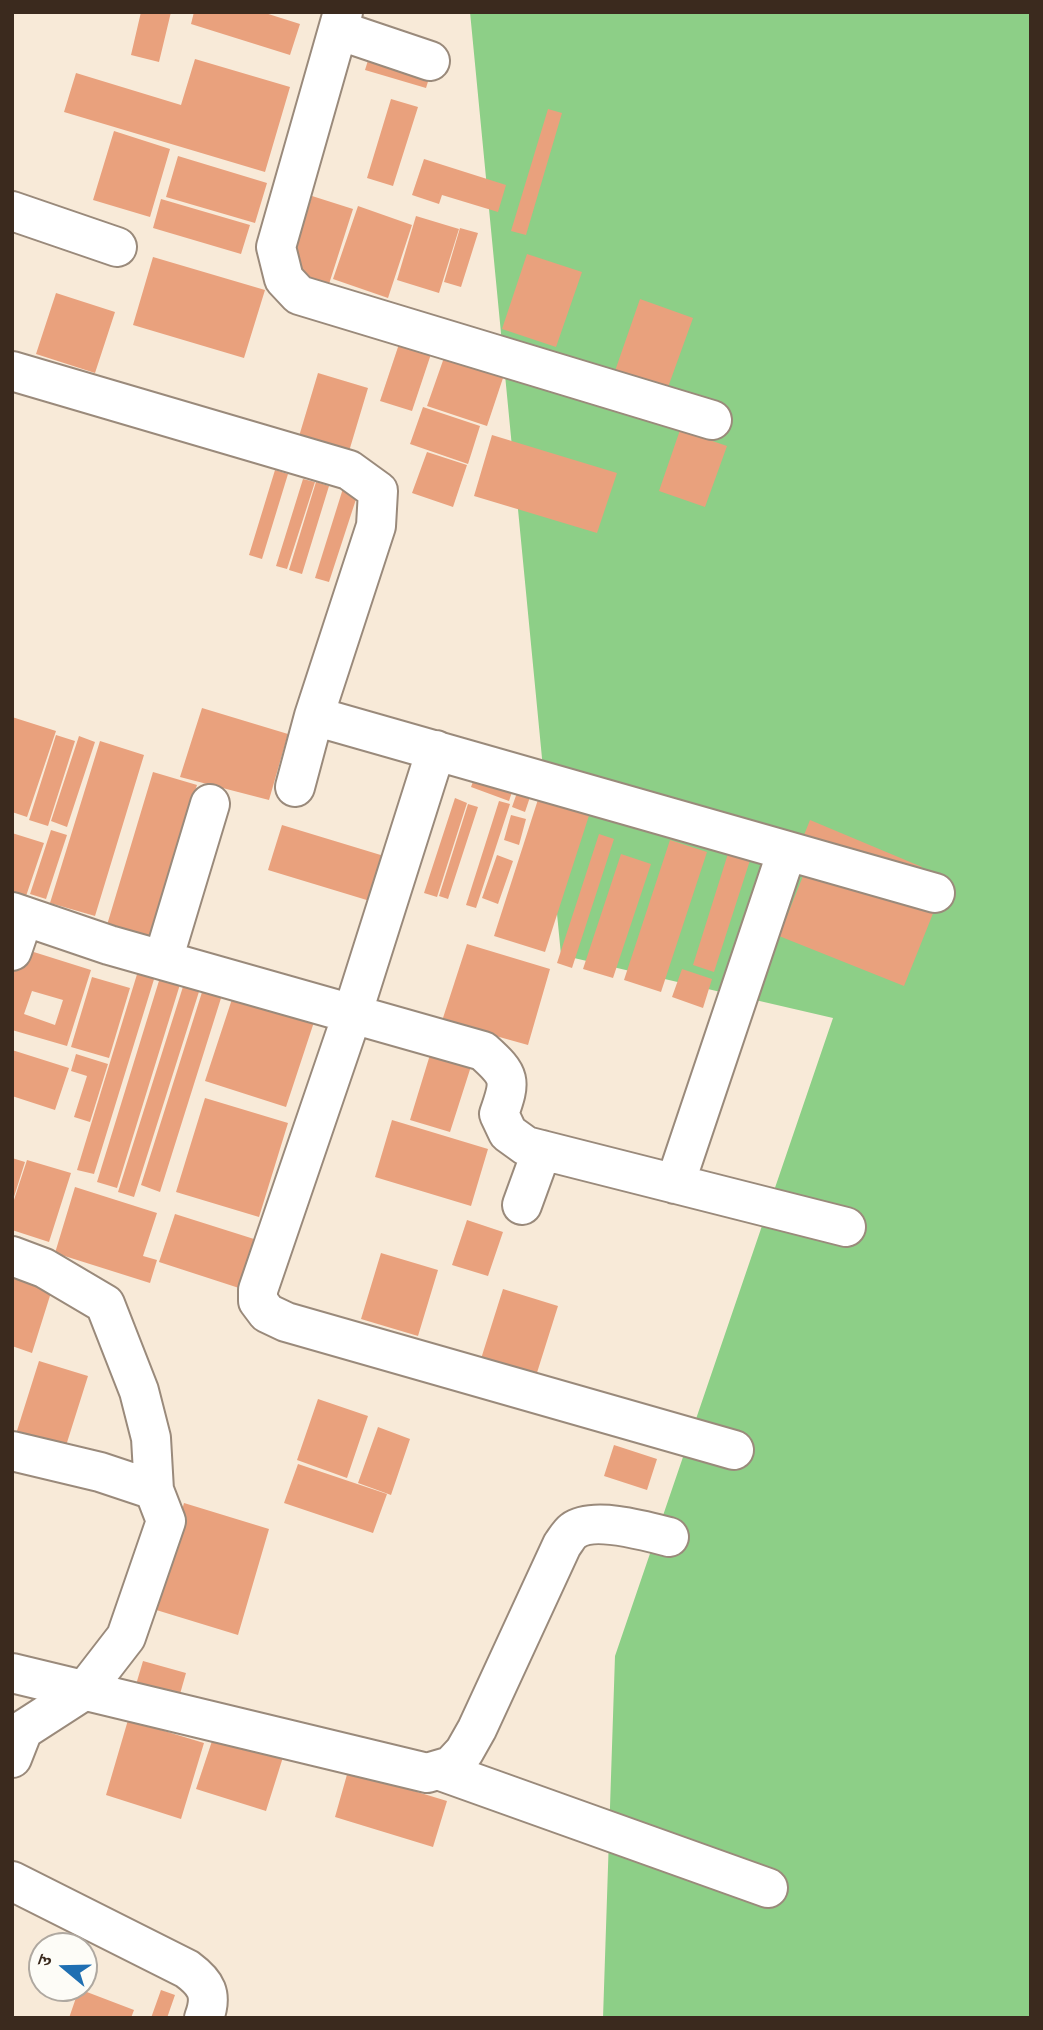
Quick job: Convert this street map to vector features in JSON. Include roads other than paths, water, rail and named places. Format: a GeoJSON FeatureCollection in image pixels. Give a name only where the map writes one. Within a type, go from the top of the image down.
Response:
{"type":"FeatureCollection","features":[{"type":"Feature","properties":{"kind":"street"},"geometry":{"type":"LineString","coordinates":[[430,61],[340,21],[276,247],[284,279],[299,295],[712,420]]}},
{"type":"Feature","properties":{"kind":"street"},"geometry":{"type":"LineString","coordinates":[[12,211],[117,247]]}},
{"type":"Feature","properties":{"kind":"street"},"geometry":{"type":"LineString","coordinates":[[12,371],[349,470],[378,491],[376,526],[314,716],[295,787]]}},
{"type":"Feature","properties":{"kind":"street"},"geometry":{"type":"LineString","coordinates":[[314,716],[935,893]]}},
{"type":"Feature","properties":{"kind":"street"},"geometry":{"type":"LineString","coordinates":[[436,750],[352,1015],[258,1290],[258,1301],[267,1313],[285,1322],[734,1450]]}},
{"type":"Feature","properties":{"kind":"street"},"geometry":{"type":"LineString","coordinates":[[163,960],[209,804]]}},
{"type":"Feature","properties":{"kind":"street"},"geometry":{"type":"LineString","coordinates":[[676,1184],[787,851]]}},
{"type":"Feature","properties":{"kind":"street"},"geometry":{"type":"LineString","coordinates":[[16,926],[109,945],[483,1051],[503,1069],[508,1088],[499,1114],[508,1133],[526,1146],[846,1227]]}},
{"type":"Feature","properties":{"kind":"street"},"geometry":{"type":"LineString","coordinates":[[522,1205],[542,1150]]}},
{"type":"Feature","properties":{"kind":"street"},"geometry":{"type":"LineString","coordinates":[[12,1256],[44,1268],[105,1304],[139,1391],[151,1438],[154,1490],[166,1521],[126,1637],[85,1690],[23,1730],[12,1758]]}},
{"type":"Feature","properties":{"kind":"street"},"geometry":{"type":"LineString","coordinates":[[12,1451],[100,1472],[154,1490]]}},
{"type":"Feature","properties":{"kind":"street"},"geometry":{"type":"LineString","coordinates":[[12,1674],[427,1773],[451,1766],[464,1752],[562,1545],[573,1531],[586,1526],[622,1526],[669,1537]]}},
{"type":"Feature","properties":{"kind":"street"},"geometry":{"type":"LineString","coordinates":[[438,1770],[768,1888]]}},
{"type":"Feature","properties":{"kind":"street"},"geometry":{"type":"LineString","coordinates":[[12,1881],[187,1969],[201,1980],[206,1989],[208,2006],[204,2018]]}}]}
